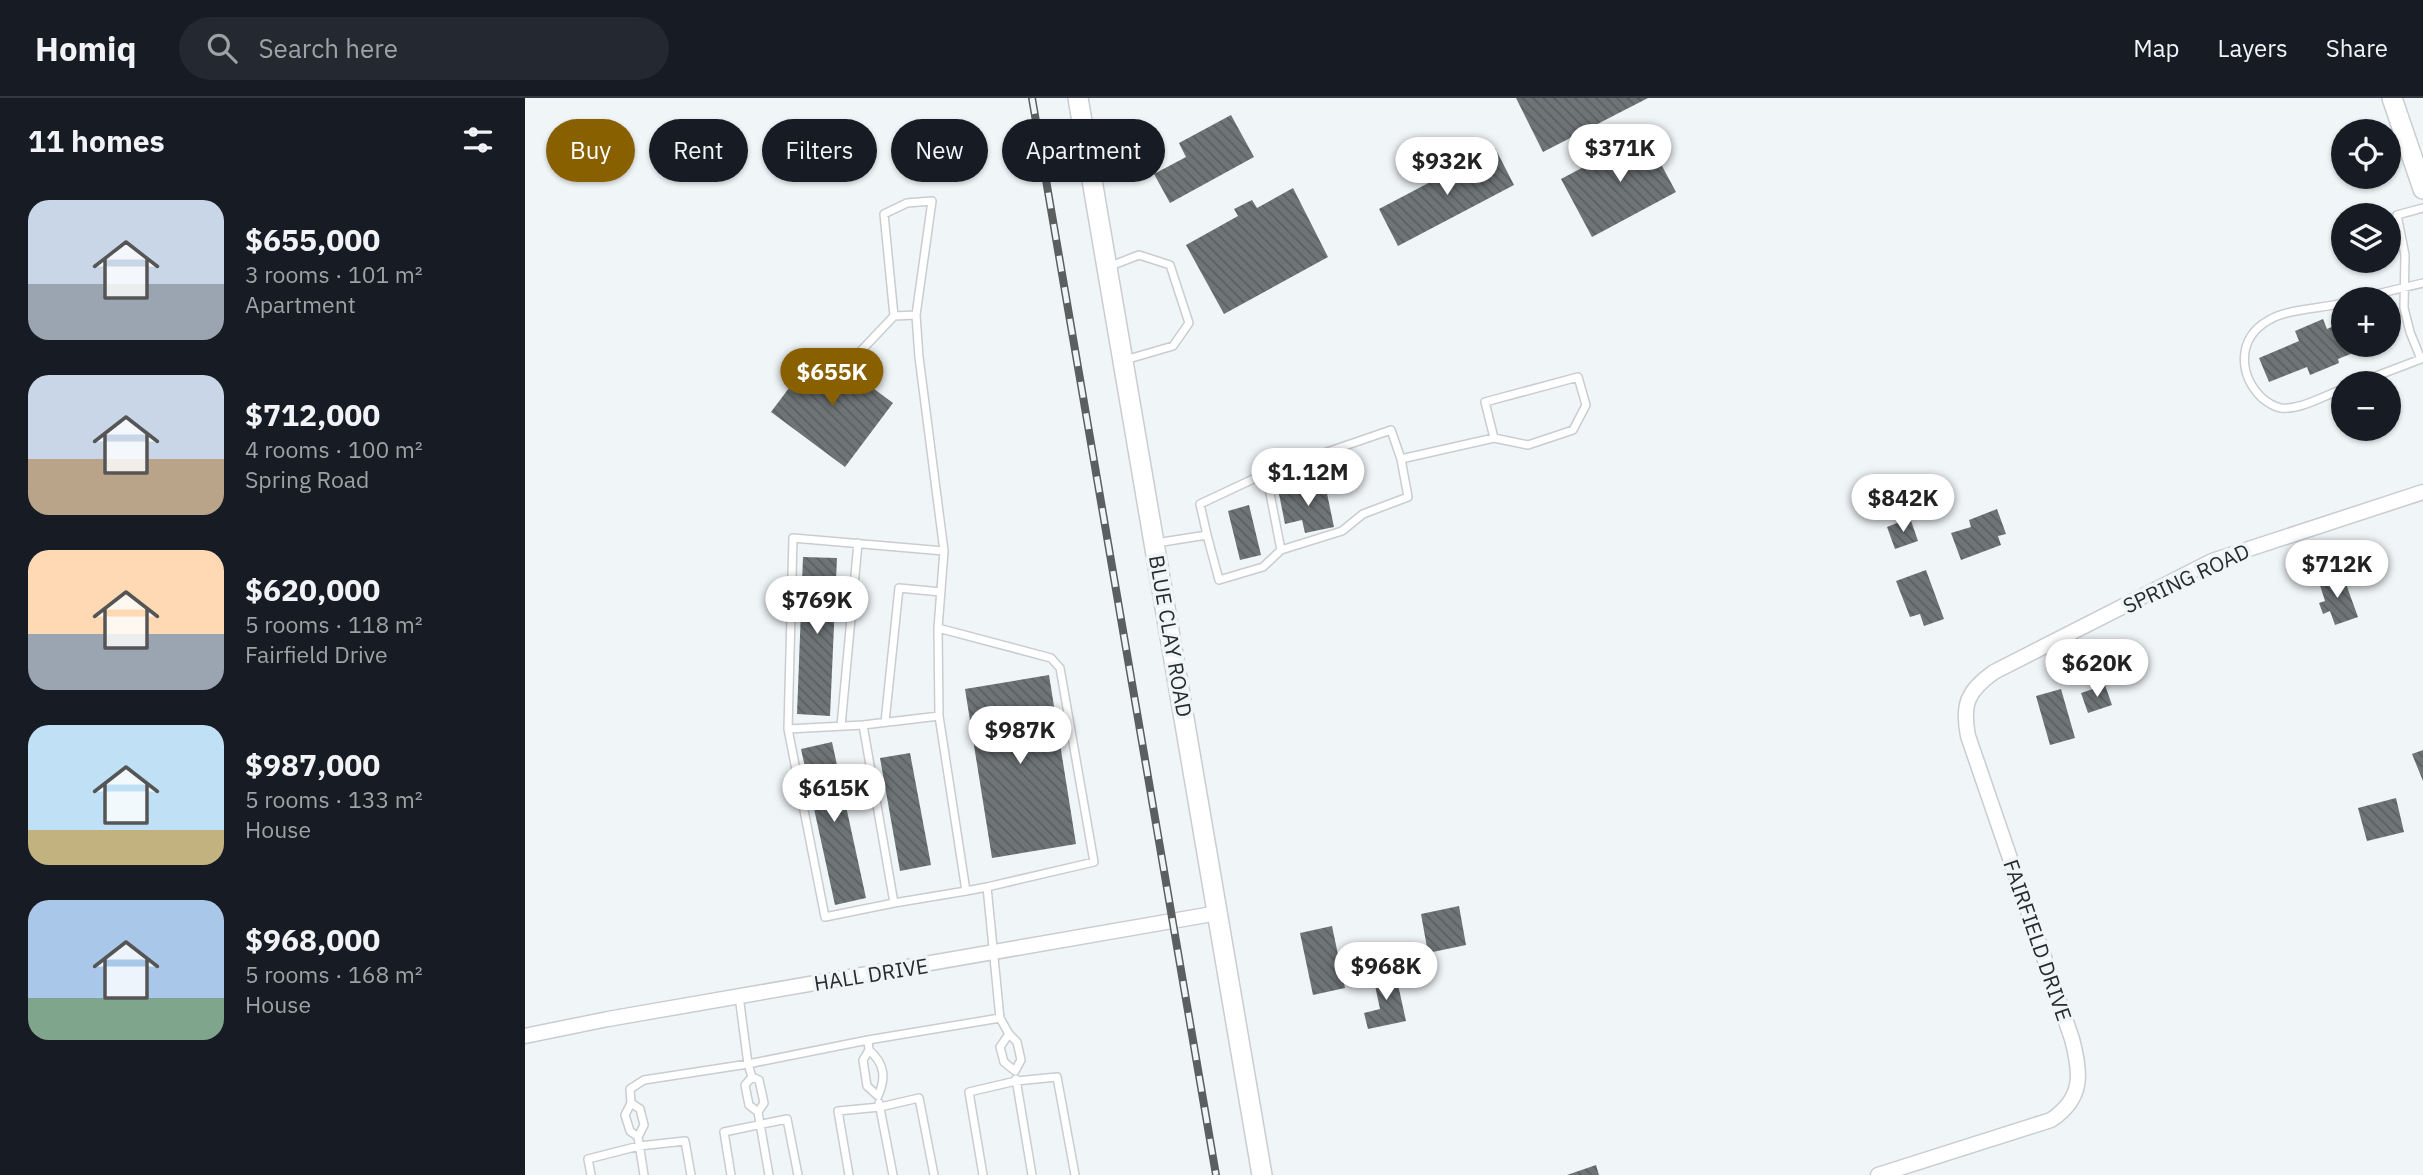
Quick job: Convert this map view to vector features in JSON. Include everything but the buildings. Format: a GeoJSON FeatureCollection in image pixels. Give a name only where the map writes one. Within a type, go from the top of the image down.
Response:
{"type":"FeatureCollection","features":[{"type":"Feature","properties":{"kind":"street","name":"BLUE CLAY ROAD"},"geometry":{"type":"LineString","coordinates":[[1078,98],[1262,1175]]}},
{"type":"Feature","properties":{"kind":"street"},"geometry":{"type":"LineString","coordinates":[[2392,98],[2423,189]]}},
{"type":"Feature","properties":{"kind":"street","name":"SPRING ROAD"},"geometry":{"type":"LineString","coordinates":[[2071,633],[2212,561],[2423,492]]}},
{"type":"Feature","properties":{"kind":"street","name":"FAIRFIELD DRIVE"},"geometry":{"type":"LineString","coordinates":[[1881,1174],[2051,1120],[2063,1112],[2077,1090],[2079,1065],[2072,1039],[1968,736],[1965,710],[1973,691],[1983,680],[2071,633]]}},
{"type":"Feature","properties":{"kind":"street","name":"HALL DRIVE"},"geometry":{"type":"LineString","coordinates":[[525,1035],[1217,913]]}},
{"type":"Feature","properties":{"kind":"lane"},"geometry":{"type":"LineString","coordinates":[[894,316],[884,214],[907,203],[932,201],[916,316],[944,551],[938,628],[939,716],[966,891]]}},
{"type":"Feature","properties":{"kind":"lane"},"geometry":{"type":"LineString","coordinates":[[2390,371],[2422,359],[2407,320],[2405,255],[2397,215],[2423,208]]}},
{"type":"Feature","properties":{"kind":"lane"},"geometry":{"type":"LineString","coordinates":[[1107,268],[1139,255],[1170,265],[1189,323],[1173,346],[1124,360]]}},
{"type":"Feature","properties":{"kind":"lane"},"geometry":{"type":"LineString","coordinates":[[2401,289],[2423,283]]}},
{"type":"Feature","properties":{"kind":"lane"},"geometry":{"type":"LineString","coordinates":[[2331,306],[2270,319],[2259,328],[2244,354],[2245,371],[2253,389],[2267,402],[2280,408],[2299,405],[2331,393]]}},
{"type":"Feature","properties":{"kind":"lane"},"geometry":{"type":"LineString","coordinates":[[858,354],[894,316],[916,316]]}},
{"type":"Feature","properties":{"kind":"lane"},"geometry":{"type":"LineString","coordinates":[[1401,459],[1494,438],[1528,445],[1573,430],[1586,405],[1578,377],[1485,402],[1494,438]]}},
{"type":"Feature","properties":{"kind":"lane"},"geometry":{"type":"LineString","coordinates":[[1391,429],[1401,459],[1408,497],[1363,514],[1342,531],[1282,550],[1263,567],[1219,580],[1200,504],[1266,472],[1391,429]]}},
{"type":"Feature","properties":{"kind":"lane"},"geometry":{"type":"LineString","coordinates":[[1266,472],[1282,550]]}},
{"type":"Feature","properties":{"kind":"lane"},"geometry":{"type":"LineString","coordinates":[[1155,543],[1207,535]]}},
{"type":"Feature","properties":{"kind":"lane"},"geometry":{"type":"LineString","coordinates":[[938,628],[1051,658],[1060,668],[1094,862],[987,887],[825,917],[788,729],[793,538],[944,551]]}},
{"type":"Feature","properties":{"kind":"lane"},"geometry":{"type":"LineString","coordinates":[[841,726],[858,544]]}},
{"type":"Feature","properties":{"kind":"lane"},"geometry":{"type":"LineString","coordinates":[[885,722],[899,588],[941,592]]}},
{"type":"Feature","properties":{"kind":"lane"},"geometry":{"type":"LineString","coordinates":[[788,729],[863,725],[939,716]]}},
{"type":"Feature","properties":{"kind":"lane"},"geometry":{"type":"LineString","coordinates":[[863,725],[894,903]]}},
{"type":"Feature","properties":{"kind":"lane"},"geometry":{"type":"LineString","coordinates":[[987,887],[1000,1018],[1017,1042],[1021,1060],[1015,1071],[1032,1175]]}},
{"type":"Feature","properties":{"kind":"lane"},"geometry":{"type":"LineString","coordinates":[[739,996],[748,1064],[752,1077],[759,1080],[764,1102],[758,1112]]}},
{"type":"Feature","properties":{"kind":"lane"},"geometry":{"type":"LineString","coordinates":[[639,1141],[630,1131],[625,1115],[631,1104],[630,1090],[644,1080],[1000,1018]]}},
{"type":"Feature","properties":{"kind":"lane"},"geometry":{"type":"LineString","coordinates":[[1009,1034],[1000,1047],[1003,1062],[1015,1071]]}},
{"type":"Feature","properties":{"kind":"lane"},"geometry":{"type":"LineString","coordinates":[[868,1040],[869,1050],[863,1060],[867,1086],[878,1096]]}},
{"type":"Feature","properties":{"kind":"lane"},"geometry":{"type":"LineString","coordinates":[[869,1050],[878,1057],[884,1076],[878,1096],[893,1175]]}},
{"type":"Feature","properties":{"kind":"lane"},"geometry":{"type":"LineString","coordinates":[[752,1077],[745,1085],[749,1105],[758,1112],[769,1175]]}},
{"type":"Feature","properties":{"kind":"lane"},"geometry":{"type":"LineString","coordinates":[[983,1175],[969,1092],[1016,1081],[1057,1077],[1075,1175]]}},
{"type":"Feature","properties":{"kind":"lane"},"geometry":{"type":"LineString","coordinates":[[849,1175],[838,1111],[880,1107],[919,1098],[934,1175]]}},
{"type":"Feature","properties":{"kind":"lane"},"geometry":{"type":"LineString","coordinates":[[631,1104],[640,1109],[644,1125],[639,1141],[644,1175]]}},
{"type":"Feature","properties":{"kind":"lane"},"geometry":{"type":"LineString","coordinates":[[731,1175],[724,1132],[787,1119],[798,1175]]}},
{"type":"Feature","properties":{"kind":"lane"},"geometry":{"type":"LineString","coordinates":[[591,1175],[588,1159],[639,1141],[685,1141],[691,1175]]}},
{"type":"Feature","properties":{"kind":"railway"},"geometry":{"type":"LineString","coordinates":[[1032,98],[1216,1175]]}}]}
